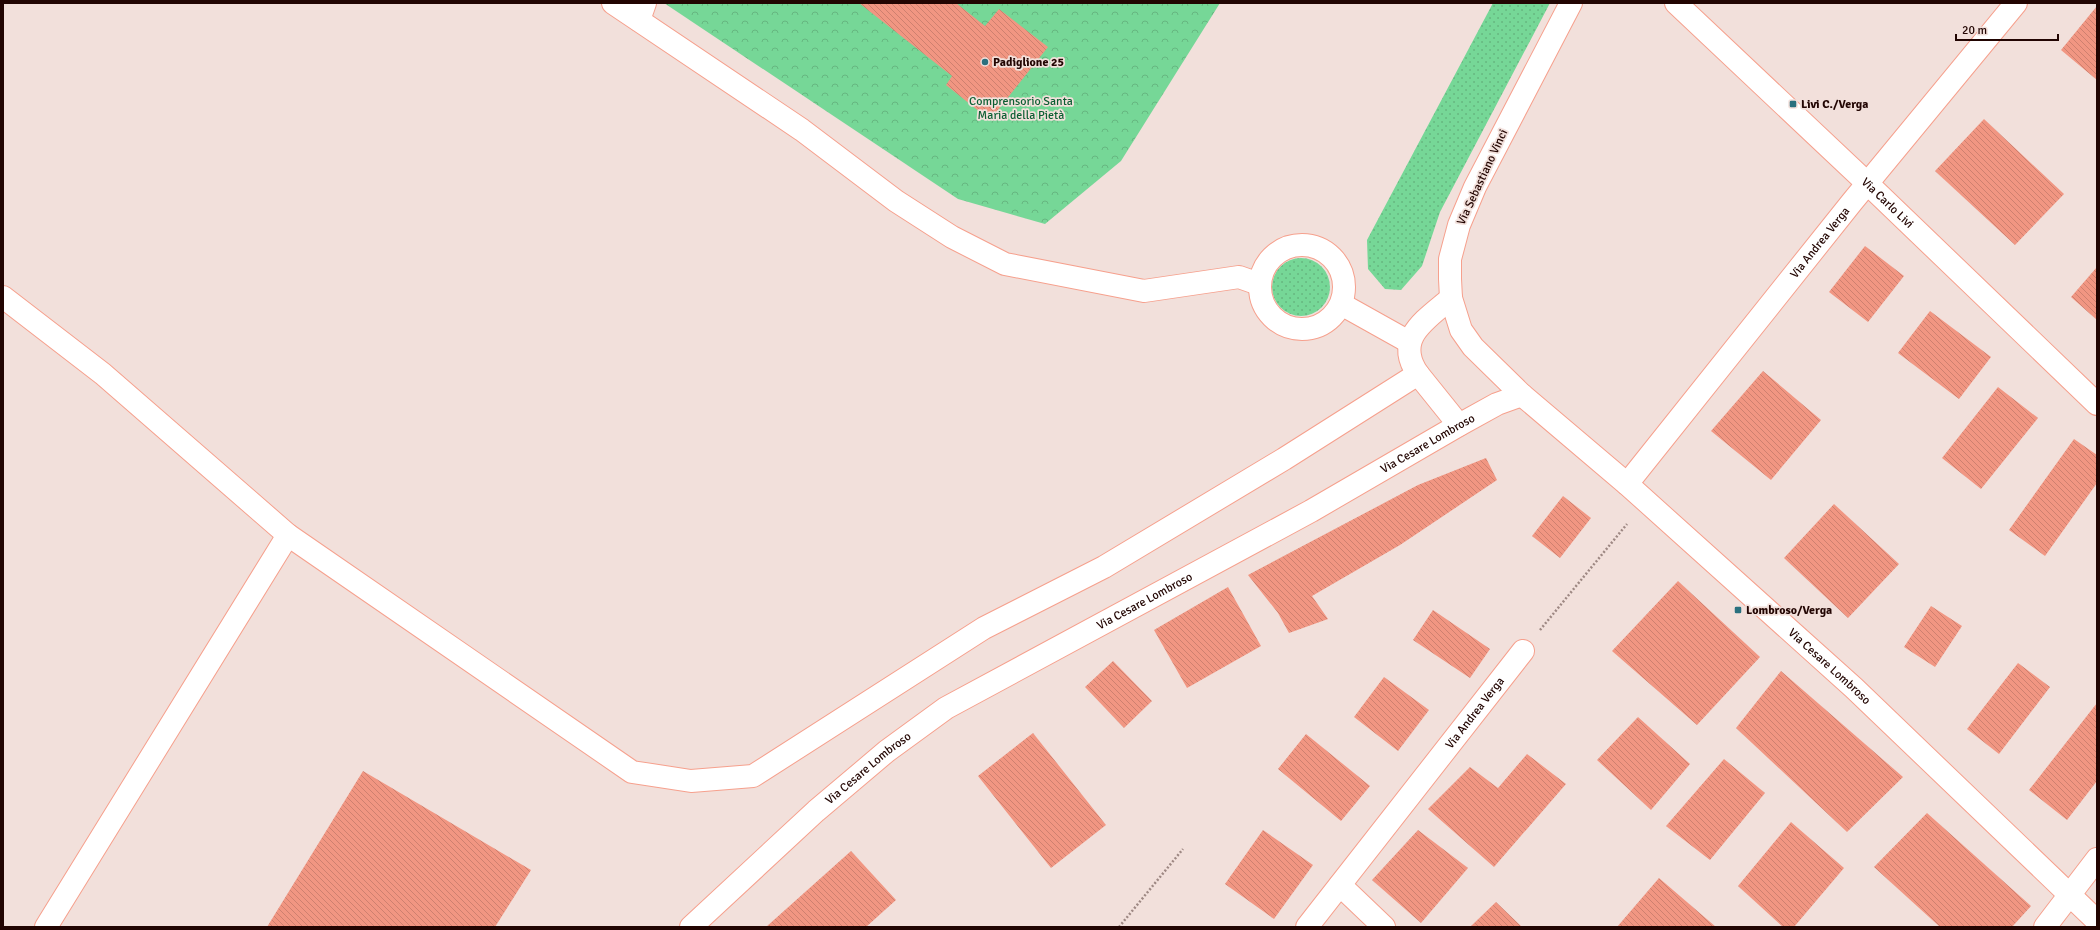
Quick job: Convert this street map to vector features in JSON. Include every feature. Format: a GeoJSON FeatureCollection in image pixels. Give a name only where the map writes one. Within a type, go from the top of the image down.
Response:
{"type":"FeatureCollection","features":[{"type":"Feature","properties":{"kind":"street"},"geometry":{"type":"LineString","coordinates":[[613,3],[642,12],[896,201],[952,238],[1005,264],[1144,291],[1240,277],[1259,284]]}},
{"type":"Feature","properties":{"kind":"street","name":"Via Sebastiano Vinci"},"geometry":{"type":"LineString","coordinates":[[1522,395],[1467,340],[1456,317],[1451,298],[1450,259],[1457,231],[1467,204],[1567,10],[1584,3]]}},
{"type":"Feature","properties":{"kind":"street","name":"Via Carlo Livi"},"geometry":{"type":"LineString","coordinates":[[1676,3],[1868,184],[2097,404]]}},
{"type":"Feature","properties":{"kind":"street","name":"Via Andrea Verga"},"geometry":{"type":"LineString","coordinates":[[1627,484],[1868,184],[2016,3]]}},
{"type":"Feature","properties":{"kind":"street"},"geometry":{"type":"LineString","coordinates":[[1290,246],[1312,246],[1324,251],[1335,261],[1341,272],[1344,290],[1341,304],[1334,315],[1324,323],[1310,329],[1293,329],[1278,322],[1268,314],[1261,301],[1259,284],[1264,268],[1273,256],[1290,246]]}},
{"type":"Feature","properties":{"kind":"street"},"geometry":{"type":"LineString","coordinates":[[3,297],[103,374],[288,535],[632,772],[691,781],[753,776],[984,628],[1104,567],[1284,459],[1418,374]]}},
{"type":"Feature","properties":{"kind":"street"},"geometry":{"type":"LineString","coordinates":[[1451,298],[1417,328],[1409,342],[1411,362],[1418,374],[1459,425]]}},
{"type":"Feature","properties":{"kind":"street"},"geometry":{"type":"LineString","coordinates":[[1341,304],[1409,342]]}},
{"type":"Feature","properties":{"kind":"street","name":"Via Cesare Lombroso"},"geometry":{"type":"LineString","coordinates":[[692,927],[816,811],[887,751],[946,708],[1311,511],[1497,404],[1522,395],[1627,484],[1645,502],[1854,688],[2097,921]]}},
{"type":"Feature","properties":{"kind":"street"},"geometry":{"type":"LineString","coordinates":[[46,927],[288,535]]}},
{"type":"Feature","properties":{"kind":"street","name":"Via Andrea Verga"},"geometry":{"type":"LineString","coordinates":[[1307,927],[1523,651]]}},
{"type":"Feature","properties":{"kind":"street"},"geometry":{"type":"LineString","coordinates":[[2045,927],[2097,859]]}},
{"type":"Feature","properties":{"kind":"street"},"geometry":{"type":"LineString","coordinates":[[1340,885],[1384,927]]}},
{"type":"Feature","properties":{"kind":"path"},"geometry":{"type":"LineString","coordinates":[[1523,651],[1645,502]]}},
{"type":"Feature","properties":{"kind":"path"},"geometry":{"type":"LineString","coordinates":[[1119,927],[1183,849]]}},
{"type":"Feature","properties":{"kind":"green space","name":"Comprensorio Santa Maria della Pietà"},"geometry":{"type":"Polygon","coordinates":[[[664,3],[1220,3],[1121,161],[1045,224],[958,199],[664,3]]]}},
{"type":"Feature","properties":{"kind":"green space"},"geometry":{"type":"Polygon","coordinates":[[[1493,3],[1550,3],[1440,212],[1422,266],[1401,290],[1385,289],[1368,269],[1367,240],[1493,3]]]}},
{"type":"Feature","properties":{"kind":"green space"},"geometry":{"type":"Polygon","coordinates":[[[1295,258],[1307,258],[1322,266],[1330,281],[1330,293],[1322,308],[1307,316],[1295,316],[1280,308],[1272,293],[1272,281],[1280,266],[1295,258]]]}},
{"type":"Feature","properties":{"kind":"building","name":"Padiglione 25"},"geometry":{"type":"Polygon","coordinates":[[[859,3],[956,3],[985,26],[999,9],[1048,47],[990,120],[946,85],[952,76],[859,3]]]}},
{"type":"Feature","properties":{"kind":"building"},"geometry":{"type":"Polygon","coordinates":[[[2097,6],[2097,80],[2061,50],[2097,6]]]}},
{"type":"Feature","properties":{"kind":"building"},"geometry":{"type":"Polygon","coordinates":[[[1984,119],[2064,194],[2015,245],[1935,171],[1984,119]]]}},
{"type":"Feature","properties":{"kind":"building"},"geometry":{"type":"Polygon","coordinates":[[[1865,246],[1904,276],[1868,322],[1829,292],[1865,246]]]}},
{"type":"Feature","properties":{"kind":"building"},"geometry":{"type":"Polygon","coordinates":[[[2097,267],[2097,320],[2071,297],[2097,267]]]}},
{"type":"Feature","properties":{"kind":"building"},"geometry":{"type":"Polygon","coordinates":[[[1930,311],[1991,357],[1959,399],[1898,353],[1930,311]]]}},
{"type":"Feature","properties":{"kind":"building"},"geometry":{"type":"Polygon","coordinates":[[[1763,371],[1821,420],[1771,480],[1711,431],[1763,371]]]}},
{"type":"Feature","properties":{"kind":"building"},"geometry":{"type":"Polygon","coordinates":[[[1998,387],[2038,418],[1981,489],[1942,458],[1998,387]]]}},
{"type":"Feature","properties":{"kind":"building"},"geometry":{"type":"Polygon","coordinates":[[[2074,439],[2097,455],[2097,483],[2045,556],[2009,530],[2074,439]]]}},
{"type":"Feature","properties":{"kind":"building"},"geometry":{"type":"Polygon","coordinates":[[[1486,458],[1497,480],[1400,545],[1312,596],[1328,619],[1289,633],[1278,613],[1248,575],[1418,485],[1486,458]]]}},
{"type":"Feature","properties":{"kind":"building"},"geometry":{"type":"Polygon","coordinates":[[[1563,496],[1591,518],[1560,558],[1532,536],[1563,496]]]}},
{"type":"Feature","properties":{"kind":"building"},"geometry":{"type":"Polygon","coordinates":[[[1834,504],[1899,564],[1848,618],[1784,558],[1834,504]]]}},
{"type":"Feature","properties":{"kind":"building"},"geometry":{"type":"Polygon","coordinates":[[[1678,581],[1760,657],[1697,725],[1612,651],[1678,581]]]}},
{"type":"Feature","properties":{"kind":"building"},"geometry":{"type":"Polygon","coordinates":[[[1228,587],[1261,646],[1187,688],[1154,630],[1228,587]]]}},
{"type":"Feature","properties":{"kind":"building"},"geometry":{"type":"Polygon","coordinates":[[[1931,606],[1962,626],[1935,667],[1904,647],[1931,606]]]}},
{"type":"Feature","properties":{"kind":"building"},"geometry":{"type":"Polygon","coordinates":[[[1433,610],[1490,649],[1470,678],[1413,640],[1433,610]]]}},
{"type":"Feature","properties":{"kind":"building"},"geometry":{"type":"Polygon","coordinates":[[[1113,661],[1152,701],[1124,728],[1085,687],[1113,661]]]}},
{"type":"Feature","properties":{"kind":"building"},"geometry":{"type":"Polygon","coordinates":[[[2018,663],[2050,687],[1999,754],[1967,729],[2018,663]]]}},
{"type":"Feature","properties":{"kind":"building"},"geometry":{"type":"Polygon","coordinates":[[[1781,671],[1903,777],[1847,832],[1736,728],[1781,671]]]}},
{"type":"Feature","properties":{"kind":"building"},"geometry":{"type":"Polygon","coordinates":[[[1384,677],[1429,710],[1398,751],[1354,717],[1384,677]]]}},
{"type":"Feature","properties":{"kind":"building"},"geometry":{"type":"Polygon","coordinates":[[[2097,703],[2097,781],[2067,820],[2029,790],[2097,703]]]}},
{"type":"Feature","properties":{"kind":"building"},"geometry":{"type":"Polygon","coordinates":[[[1638,717],[1690,764],[1651,810],[1597,760],[1638,717]]]}},
{"type":"Feature","properties":{"kind":"building"},"geometry":{"type":"Polygon","coordinates":[[[1033,733],[1106,825],[1051,868],[978,776],[1033,733]]]}},
{"type":"Feature","properties":{"kind":"building"},"geometry":{"type":"Polygon","coordinates":[[[1306,734],[1370,786],[1341,821],[1278,769],[1306,734]]]}},
{"type":"Feature","properties":{"kind":"building"},"geometry":{"type":"Polygon","coordinates":[[[1527,754],[1566,784],[1494,867],[1428,809],[1470,767],[1498,788],[1527,754]]]}},
{"type":"Feature","properties":{"kind":"building"},"geometry":{"type":"Polygon","coordinates":[[[1724,759],[1765,793],[1710,860],[1666,826],[1724,759]]]}},
{"type":"Feature","properties":{"kind":"building"},"geometry":{"type":"Polygon","coordinates":[[[363,771],[531,870],[495,927],[267,927],[363,771]]]}},
{"type":"Feature","properties":{"kind":"building"},"geometry":{"type":"Polygon","coordinates":[[[1927,813],[2031,906],[2012,927],[1940,927],[1874,867],[1927,813]]]}},
{"type":"Feature","properties":{"kind":"building"},"geometry":{"type":"Polygon","coordinates":[[[1791,822],[1844,868],[1794,927],[1783,927],[1738,886],[1791,822]]]}},
{"type":"Feature","properties":{"kind":"building"},"geometry":{"type":"Polygon","coordinates":[[[1263,830],[1313,865],[1274,919],[1225,884],[1263,830]]]}},
{"type":"Feature","properties":{"kind":"building"},"geometry":{"type":"Polygon","coordinates":[[[1418,830],[1468,868],[1421,923],[1372,880],[1418,830]]]}},
{"type":"Feature","properties":{"kind":"building"},"geometry":{"type":"Polygon","coordinates":[[[851,851],[896,900],[866,927],[766,927],[851,851]]]}},
{"type":"Feature","properties":{"kind":"building"},"geometry":{"type":"Polygon","coordinates":[[[1659,878],[1716,927],[1617,927],[1659,878]]]}},
{"type":"Feature","properties":{"kind":"building"},"geometry":{"type":"Polygon","coordinates":[[[1496,902],[1522,927],[1470,927],[1496,902]]]}},
{"type":"Feature","properties":{"kind":"place","name":"Padiglione 25"},"geometry":{"type":"Point","coordinates":[985,62]}},
{"type":"Feature","properties":{"kind":"place","name":"Livi C./Verga"},"geometry":{"type":"Point","coordinates":[1793,104]}},
{"type":"Feature","properties":{"kind":"place","name":"Lombroso/Verga"},"geometry":{"type":"Point","coordinates":[1738,610]}}]}
